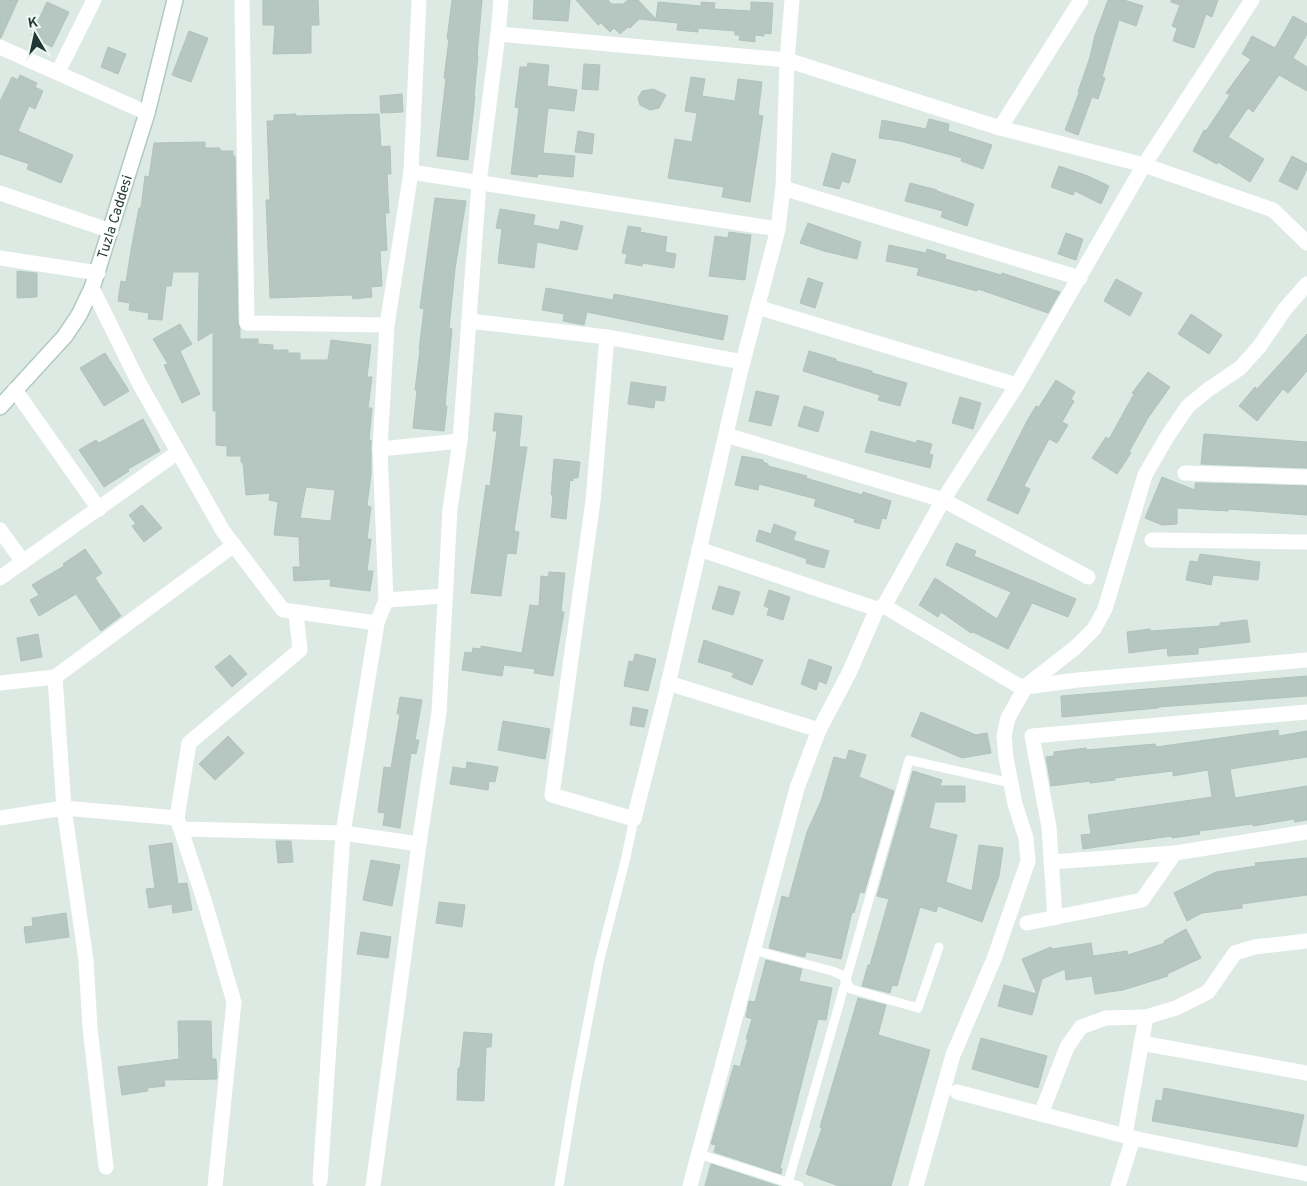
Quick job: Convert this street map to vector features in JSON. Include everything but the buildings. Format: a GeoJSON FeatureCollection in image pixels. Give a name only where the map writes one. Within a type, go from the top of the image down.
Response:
{"type":"FeatureCollection","features":[{"type":"Feature","properties":{"kind":"street"},"geometry":{"type":"LineString","coordinates":[[58,72],[94,0]]}},
{"type":"Feature","properties":{"kind":"street","name":"Tuzla Caddesi"},"geometry":{"type":"LineString","coordinates":[[0,407],[65,336],[92,288],[147,113],[175,0]]}},
{"type":"Feature","properties":{"kind":"street"},"geometry":{"type":"LineString","coordinates":[[242,0],[247,323],[387,325]]}},
{"type":"Feature","properties":{"kind":"street"},"geometry":{"type":"LineString","coordinates":[[320,1181],[343,833],[376,623],[386,600],[380,449],[387,325],[410,172],[419,0]]}},
{"type":"Feature","properties":{"kind":"street"},"geometry":{"type":"LineString","coordinates":[[373,1186],[419,844],[439,712],[450,509],[460,441],[479,183],[501,0]]}},
{"type":"Feature","properties":{"kind":"street"},"geometry":{"type":"LineString","coordinates":[[607,337],[593,501],[552,795],[634,818],[668,683],[743,362],[778,229],[783,188],[787,60],[792,0]]}},
{"type":"Feature","properties":{"kind":"street"},"geometry":{"type":"LineString","coordinates":[[1000,128],[1081,0]]}},
{"type":"Feature","properties":{"kind":"street"},"geometry":{"type":"LineString","coordinates":[[690,1186],[796,788],[819,730],[880,608],[943,500],[1017,385],[1144,165],[1252,0]]}},
{"type":"Feature","properties":{"kind":"street"},"geometry":{"type":"LineString","coordinates":[[498,34],[787,60],[1000,128],[1144,165],[1273,210],[1307,243]]}},
{"type":"Feature","properties":{"kind":"street"},"geometry":{"type":"LineString","coordinates":[[0,47],[147,113]]}},
{"type":"Feature","properties":{"kind":"street"},"geometry":{"type":"LineString","coordinates":[[410,172],[778,229]]}},
{"type":"Feature","properties":{"kind":"street"},"geometry":{"type":"LineString","coordinates":[[783,188],[1080,278]]}},
{"type":"Feature","properties":{"kind":"street"},"geometry":{"type":"LineString","coordinates":[[0,193],[111,231]]}},
{"type":"Feature","properties":{"kind":"street"},"geometry":{"type":"LineString","coordinates":[[0,258],[98,273]]}},
{"type":"Feature","properties":{"kind":"street"},"geometry":{"type":"LineString","coordinates":[[916,1186],[953,1055],[994,959],[1028,861],[1026,838],[1015,804],[1004,736],[1008,718],[1026,686],[1076,647],[1094,629],[1105,609],[1144,476],[1188,406],[1209,388],[1240,368],[1259,347],[1285,310],[1307,284]]}},
{"type":"Feature","properties":{"kind":"street"},"geometry":{"type":"LineString","coordinates":[[92,288],[139,383],[223,531],[283,610],[376,623]]}},
{"type":"Feature","properties":{"kind":"street"},"geometry":{"type":"LineString","coordinates":[[757,307],[1017,385]]}},
{"type":"Feature","properties":{"kind":"street"},"geometry":{"type":"LineString","coordinates":[[470,321],[607,337],[743,362]]}},
{"type":"Feature","properties":{"kind":"street"},"geometry":{"type":"LineString","coordinates":[[15,390],[99,509]]}},
{"type":"Feature","properties":{"kind":"street"},"geometry":{"type":"LineString","coordinates":[[726,435],[943,500],[1088,576]]}},
{"type":"Feature","properties":{"kind":"street"},"geometry":{"type":"LineString","coordinates":[[380,449],[460,441]]}},
{"type":"Feature","properties":{"kind":"street"},"geometry":{"type":"LineString","coordinates":[[0,578],[178,452]]}},
{"type":"Feature","properties":{"kind":"street"},"geometry":{"type":"LineString","coordinates":[[1185,473],[1307,476]]}},
{"type":"Feature","properties":{"kind":"street"},"geometry":{"type":"LineString","coordinates":[[0,530],[24,562]]}},
{"type":"Feature","properties":{"kind":"street"},"geometry":{"type":"LineString","coordinates":[[1152,540],[1307,542]]}},
{"type":"Feature","properties":{"kind":"street"},"geometry":{"type":"LineString","coordinates":[[0,683],[55,677],[234,545]]}},
{"type":"Feature","properties":{"kind":"street"},"geometry":{"type":"LineString","coordinates":[[699,549],[880,608],[1020,686],[1307,660]]}},
{"type":"Feature","properties":{"kind":"street"},"geometry":{"type":"LineString","coordinates":[[386,600],[445,596]]}},
{"type":"Feature","properties":{"kind":"street"},"geometry":{"type":"LineString","coordinates":[[215,1186],[234,1002],[205,903],[179,824],[189,743],[300,650],[296,612]]}},
{"type":"Feature","properties":{"kind":"street"},"geometry":{"type":"LineString","coordinates":[[55,677],[64,808],[86,960],[90,1028],[106,1168]]}},
{"type":"Feature","properties":{"kind":"street"},"geometry":{"type":"LineString","coordinates":[[668,683],[819,730]]}},
{"type":"Feature","properties":{"kind":"street"},"geometry":{"type":"LineString","coordinates":[[1055,918],[1049,827],[1032,736],[1307,712]]}},
{"type":"Feature","properties":{"kind":"street"},"geometry":{"type":"LineString","coordinates":[[0,818],[64,808],[179,824],[343,833],[419,844]]}},
{"type":"Feature","properties":{"kind":"street"},"geometry":{"type":"LineString","coordinates":[[1051,862],[1175,853],[1307,832]]}},
{"type":"Feature","properties":{"kind":"street"},"geometry":{"type":"LineString","coordinates":[[1027,923],[1142,900],[1175,853]]}},
{"type":"Feature","properties":{"kind":"street"},"geometry":{"type":"LineString","coordinates":[[1041,1114],[1067,1048],[1081,1027],[1106,1018],[1146,1017],[1176,1008],[1208,992],[1235,953],[1254,947],[1307,941]]}},
{"type":"Feature","properties":{"kind":"street"},"geometry":{"type":"LineString","coordinates":[[1118,1186],[1129,1137],[1146,1017]]}},
{"type":"Feature","properties":{"kind":"street"},"geometry":{"type":"LineString","coordinates":[[1141,1043],[1307,1073]]}},
{"type":"Feature","properties":{"kind":"street"},"geometry":{"type":"LineString","coordinates":[[956,1092],[1129,1137],[1307,1174]]}},
{"type":"Feature","properties":{"kind":"lane"},"geometry":{"type":"LineString","coordinates":[[787,1184],[909,760],[1011,783]]}},
{"type":"Feature","properties":{"kind":"lane"},"geometry":{"type":"LineString","coordinates":[[559,1186],[599,963],[634,818]]}},
{"type":"Feature","properties":{"kind":"lane"},"geometry":{"type":"LineString","coordinates":[[753,950],[832,971],[842,975],[851,989],[918,1008],[939,948]]}},
{"type":"Feature","properties":{"kind":"lane"},"geometry":{"type":"LineString","coordinates":[[699,1154],[787,1184],[799,1186]]}}]}
